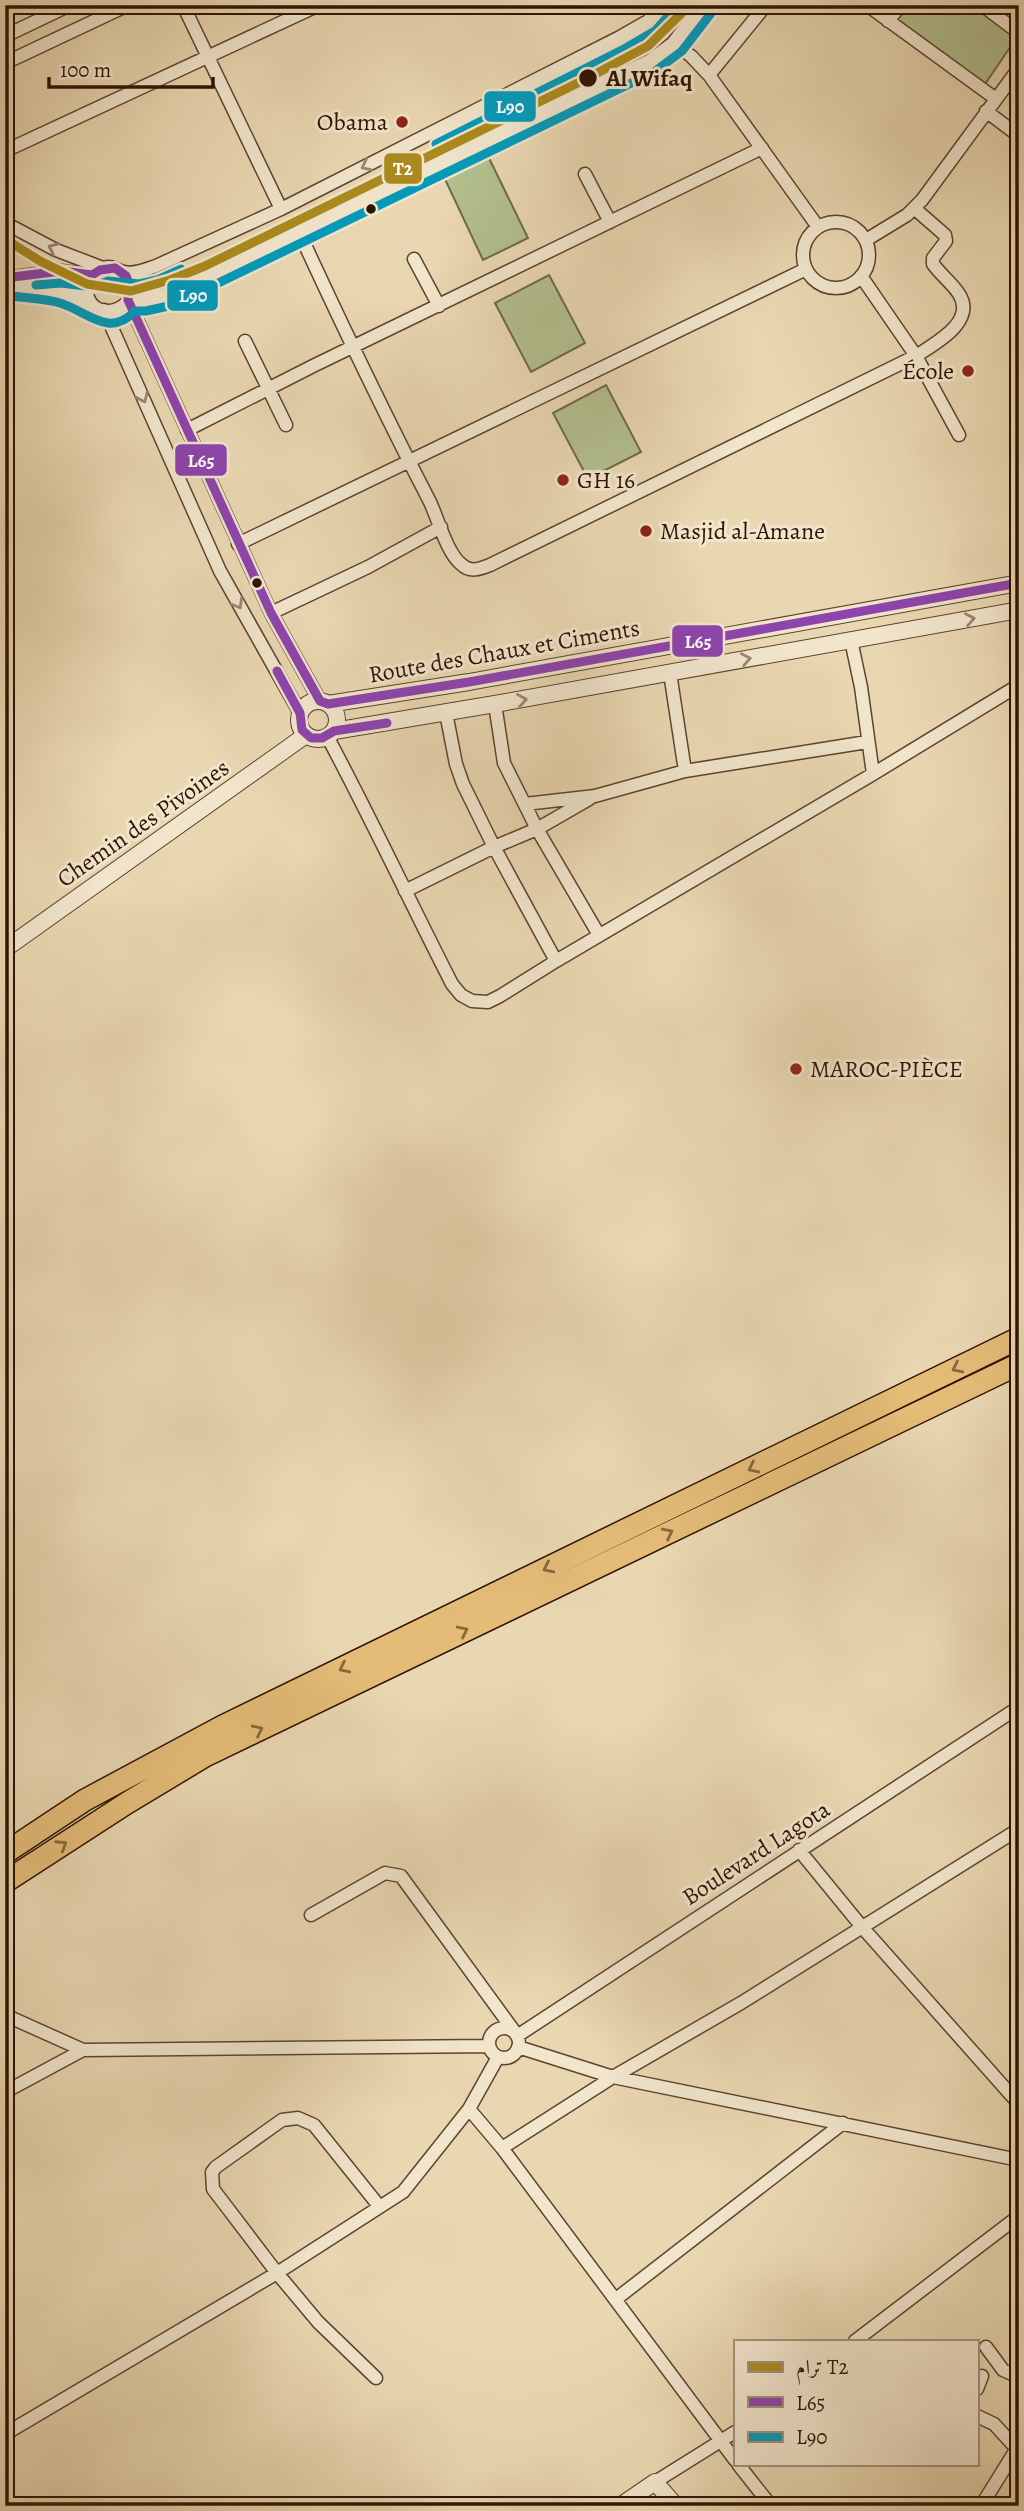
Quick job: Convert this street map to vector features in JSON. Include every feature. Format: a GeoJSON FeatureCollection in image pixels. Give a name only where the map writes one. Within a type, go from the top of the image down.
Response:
{"type":"FeatureCollection","features":[{"type":"Feature","properties":{"kind":"highway"},"geometry":{"type":"LineString","coordinates":[[5,1853],[85,1800],[221,1727],[1019,1338]]}},
{"type":"Feature","properties":{"kind":"highway"},"geometry":{"type":"LineString","coordinates":[[5,1882],[205,1756],[1019,1364]]}},
{"type":"Feature","properties":{"kind":"street"},"geometry":{"type":"LineString","coordinates":[[5,36],[70,5]]}},
{"type":"Feature","properties":{"kind":"street"},"geometry":{"type":"LineString","coordinates":[[5,63],[128,5]]}},
{"type":"Feature","properties":{"kind":"street"},"geometry":{"type":"LineString","coordinates":[[183,5],[281,209]]}},
{"type":"Feature","properties":{"kind":"street"},"geometry":{"type":"LineString","coordinates":[[5,151],[319,5]]}},
{"type":"Feature","properties":{"kind":"street"},"geometry":{"type":"LineString","coordinates":[[128,299],[169,294],[595,89],[649,61],[673,43],[702,5]]}},
{"type":"Feature","properties":{"kind":"street"},"geometry":{"type":"LineString","coordinates":[[709,75],[766,5]]}},
{"type":"Feature","properties":{"kind":"street"},"geometry":{"type":"LineString","coordinates":[[867,5],[996,99]]}},
{"type":"Feature","properties":{"kind":"street"},"geometry":{"type":"LineString","coordinates":[[888,21],[901,5]]}},
{"type":"Feature","properties":{"kind":"street"},"geometry":{"type":"LineString","coordinates":[[982,5],[1019,33]]}},
{"type":"Feature","properties":{"kind":"street"},"geometry":{"type":"LineString","coordinates":[[5,280],[61,271],[117,268],[124,272],[139,272],[167,262],[281,209],[576,61],[640,26],[657,8]]}},
{"type":"Feature","properties":{"kind":"street"},"geometry":{"type":"LineString","coordinates":[[673,43],[691,56],[709,75],[818,227]]}},
{"type":"Feature","properties":{"kind":"street"},"geometry":{"type":"LineString","coordinates":[[866,240],[914,208],[1019,68]]}},
{"type":"Feature","properties":{"kind":"street"},"geometry":{"type":"LineString","coordinates":[[986,111],[1019,135]]}},
{"type":"Feature","properties":{"kind":"street"},"geometry":{"type":"LineString","coordinates":[[187,430],[762,148]]}},
{"type":"Feature","properties":{"kind":"street"},"geometry":{"type":"LineString","coordinates":[[586,174],[610,222]]}},
{"type":"Feature","properties":{"kind":"street"},"geometry":{"type":"LineString","coordinates":[[299,232],[352,348],[457,561],[470,570],[483,568],[916,356],[949,332],[960,319],[963,307],[959,294],[933,262],[933,258],[946,241],[945,235],[914,208]]}},
{"type":"Feature","properties":{"kind":"street"},"geometry":{"type":"LineString","coordinates":[[839,222],[859,231],[866,240],[868,265],[853,283],[843,287],[821,284],[806,269],[804,246],[809,235],[818,227],[839,222]]}},
{"type":"Feature","properties":{"kind":"street"},"geometry":{"type":"LineString","coordinates":[[5,223],[97,271]]}},
{"type":"Feature","properties":{"kind":"street"},"geometry":{"type":"LineString","coordinates":[[414,259],[439,306]]}},
{"type":"Feature","properties":{"kind":"street"},"geometry":{"type":"LineString","coordinates":[[238,544],[806,269]]}},
{"type":"Feature","properties":{"kind":"street"},"geometry":{"type":"LineString","coordinates":[[91,303],[87,291],[97,271]]}},
{"type":"Feature","properties":{"kind":"street"},"geometry":{"type":"LineString","coordinates":[[5,280],[60,290],[104,310],[118,309],[128,299],[131,284],[124,272]]}},
{"type":"Feature","properties":{"kind":"street"},"geometry":{"type":"LineString","coordinates":[[861,276],[916,356],[959,435]]}},
{"type":"Feature","properties":{"kind":"street"},"geometry":{"type":"LineString","coordinates":[[104,310],[220,571],[300,713],[300,725],[306,735],[317,739],[330,734],[337,725],[336,713],[324,703],[271,613],[128,299]]}},
{"type":"Feature","properties":{"kind":"street"},"geometry":{"type":"LineString","coordinates":[[245,341],[286,425]]}},
{"type":"Feature","properties":{"kind":"street"},"geometry":{"type":"LineString","coordinates":[[271,613],[368,567],[441,527]]}},
{"type":"Feature","properties":{"kind":"street","name":"Route des Chaux et Ciments"},"geometry":{"type":"LineString","coordinates":[[324,703],[469,682],[1019,583]]}},
{"type":"Feature","properties":{"kind":"street","name":"Route des Chaux et Ciments"},"geometry":{"type":"LineString","coordinates":[[330,734],[1019,610]]}},
{"type":"Feature","properties":{"kind":"street"},"geometry":{"type":"LineString","coordinates":[[851,640],[861,687],[873,774]]}},
{"type":"Feature","properties":{"kind":"street"},"geometry":{"type":"LineString","coordinates":[[670,673],[685,771]]}},
{"type":"Feature","properties":{"kind":"street"},"geometry":{"type":"LineString","coordinates":[[330,734],[452,984],[461,995],[472,1001],[488,1002],[1019,685]]}},
{"type":"Feature","properties":{"kind":"street"},"geometry":{"type":"LineString","coordinates":[[300,713],[308,704],[324,703]]}},
{"type":"Feature","properties":{"kind":"street"},"geometry":{"type":"LineString","coordinates":[[495,704],[502,758],[537,829],[598,935]]}},
{"type":"Feature","properties":{"kind":"street"},"geometry":{"type":"LineString","coordinates":[[446,713],[456,764],[463,784],[556,961]]}},
{"type":"Feature","properties":{"kind":"street","name":"Chemin des Pivoines"},"geometry":{"type":"LineString","coordinates":[[5,949],[306,735]]}},
{"type":"Feature","properties":{"kind":"street"},"geometry":{"type":"LineString","coordinates":[[525,804],[595,796],[685,771],[867,742]]}},
{"type":"Feature","properties":{"kind":"street"},"geometry":{"type":"LineString","coordinates":[[405,891],[537,829],[595,796]]}},
{"type":"Feature","properties":{"kind":"street","name":"Boulevard Lagota"},"geometry":{"type":"LineString","coordinates":[[516,2038],[1019,1707]]}},
{"type":"Feature","properties":{"kind":"street"},"geometry":{"type":"LineString","coordinates":[[502,2148],[613,2077],[741,2003],[1019,1829]]}},
{"type":"Feature","properties":{"kind":"street"},"geometry":{"type":"LineString","coordinates":[[799,1850],[862,1927],[1019,2104]]}},
{"type":"Feature","properties":{"kind":"street"},"geometry":{"type":"LineString","coordinates":[[311,1915],[386,1873],[401,1876],[516,2038]]}},
{"type":"Feature","properties":{"kind":"street"},"geometry":{"type":"LineString","coordinates":[[5,2015],[83,2050],[489,2046]]}},
{"type":"Feature","properties":{"kind":"street"},"geometry":{"type":"LineString","coordinates":[[498,2057],[489,2046],[490,2037],[496,2030],[505,2028],[516,2038],[613,2077],[1019,2160]]}},
{"type":"Feature","properties":{"kind":"street"},"geometry":{"type":"LineString","coordinates":[[498,2057],[508,2057],[516,2038]]}},
{"type":"Feature","properties":{"kind":"street"},"geometry":{"type":"LineString","coordinates":[[5,2092],[83,2050]]}},
{"type":"Feature","properties":{"kind":"street"},"geometry":{"type":"LineString","coordinates":[[5,2434],[277,2273],[403,2192],[469,2109],[498,2057]]}},
{"type":"Feature","properties":{"kind":"street"},"geometry":{"type":"LineString","coordinates":[[469,2109],[502,2148],[734,2459]]}},
{"type":"Feature","properties":{"kind":"street"},"geometry":{"type":"LineString","coordinates":[[376,2378],[318,2322],[277,2273],[213,2189],[212,2172],[216,2166],[282,2120],[299,2118],[314,2126],[379,2206]]}},
{"type":"Feature","properties":{"kind":"street"},"geometry":{"type":"LineString","coordinates":[[616,2299],[843,2123]]}},
{"type":"Feature","properties":{"kind":"street"},"geometry":{"type":"LineString","coordinates":[[856,2340],[1019,2216]]}},
{"type":"Feature","properties":{"kind":"street"},"geometry":{"type":"LineString","coordinates":[[986,2347],[1003,2370],[1019,2376]]}},
{"type":"Feature","properties":{"kind":"street"},"geometry":{"type":"LineString","coordinates":[[978,2386],[982,2376]]}},
{"type":"Feature","properties":{"kind":"street"},"geometry":{"type":"LineString","coordinates":[[978,2416],[994,2424],[1017,2446],[981,2506]]}},
{"type":"Feature","properties":{"kind":"street"},"geometry":{"type":"LineString","coordinates":[[620,2506],[734,2433]]}},
{"type":"Feature","properties":{"kind":"street"},"geometry":{"type":"LineString","coordinates":[[740,2466],[771,2506]]}},
{"type":"Feature","properties":{"kind":"street"},"geometry":{"type":"LineString","coordinates":[[655,2482],[676,2506]]}},
{"type":"Feature","properties":{"kind":"green space"},"geometry":{"type":"Polygon","coordinates":[[[863,5],[975,5],[1017,37],[981,90],[863,5]]]}},
{"type":"Feature","properties":{"kind":"green space"},"geometry":{"type":"Polygon","coordinates":[[[487,154],[528,238],[483,260],[443,175],[487,154]]]}},
{"type":"Feature","properties":{"kind":"green space"},"geometry":{"type":"Polygon","coordinates":[[[549,275],[585,343],[531,372],[495,303],[549,275]]]}},
{"type":"Feature","properties":{"kind":"green space"},"geometry":{"type":"Polygon","coordinates":[[[606,385],[641,452],[588,479],[553,413],[606,385]]]}},
{"type":"Feature","properties":{"kind":"tram line","name":"T2"},"geometry":{"type":"LineString","coordinates":[[5,239],[40,261],[87,284],[131,291],[170,280],[205,266],[588,78],[648,46],[690,5]]}},
{"type":"Feature","properties":{"kind":"transit line","name":"L90"},"geometry":{"type":"LineString","coordinates":[[5,295],[60,303],[107,323],[116,323],[135,311],[173,305],[654,72],[682,51],[712,12]]}},
{"type":"Feature","properties":{"kind":"transit line","name":"L90"},"geometry":{"type":"LineString","coordinates":[[436,144],[626,48],[655,31],[671,13]]}},
{"type":"Feature","properties":{"kind":"transit line","name":"L65"},"geometry":{"type":"LineString","coordinates":[[5,278],[61,271],[92,275],[100,270],[115,268],[126,276],[129,283],[128,300],[271,613],[320,701],[328,704],[469,682],[1019,583]]}},
{"type":"Feature","properties":{"kind":"transit line","name":"L90"},"geometry":{"type":"LineString","coordinates":[[36,285],[61,283],[93,287],[108,281],[139,284],[157,280],[181,269]]}},
{"type":"Feature","properties":{"kind":"transit line","name":"L65"},"geometry":{"type":"LineString","coordinates":[[277,671],[300,713],[302,730],[311,738],[322,738],[334,731],[387,723]]}},
{"type":"Feature","properties":{"kind":"place","name":"Al Wifaq"},"geometry":{"type":"Point","coordinates":[588,78]}},
{"type":"Feature","properties":{"kind":"place","name":"Obama"},"geometry":{"type":"Point","coordinates":[402,122]}},
{"type":"Feature","properties":{"kind":"place","name":"École"},"geometry":{"type":"Point","coordinates":[968,371]}},
{"type":"Feature","properties":{"kind":"place","name":"GH 16"},"geometry":{"type":"Point","coordinates":[563,480]}},
{"type":"Feature","properties":{"kind":"place","name":"Masjid al-Amane"},"geometry":{"type":"Point","coordinates":[646,531]}},
{"type":"Feature","properties":{"kind":"place","name":"MAROC-PIÈCE"},"geometry":{"type":"Point","coordinates":[796,1069]}}]}
